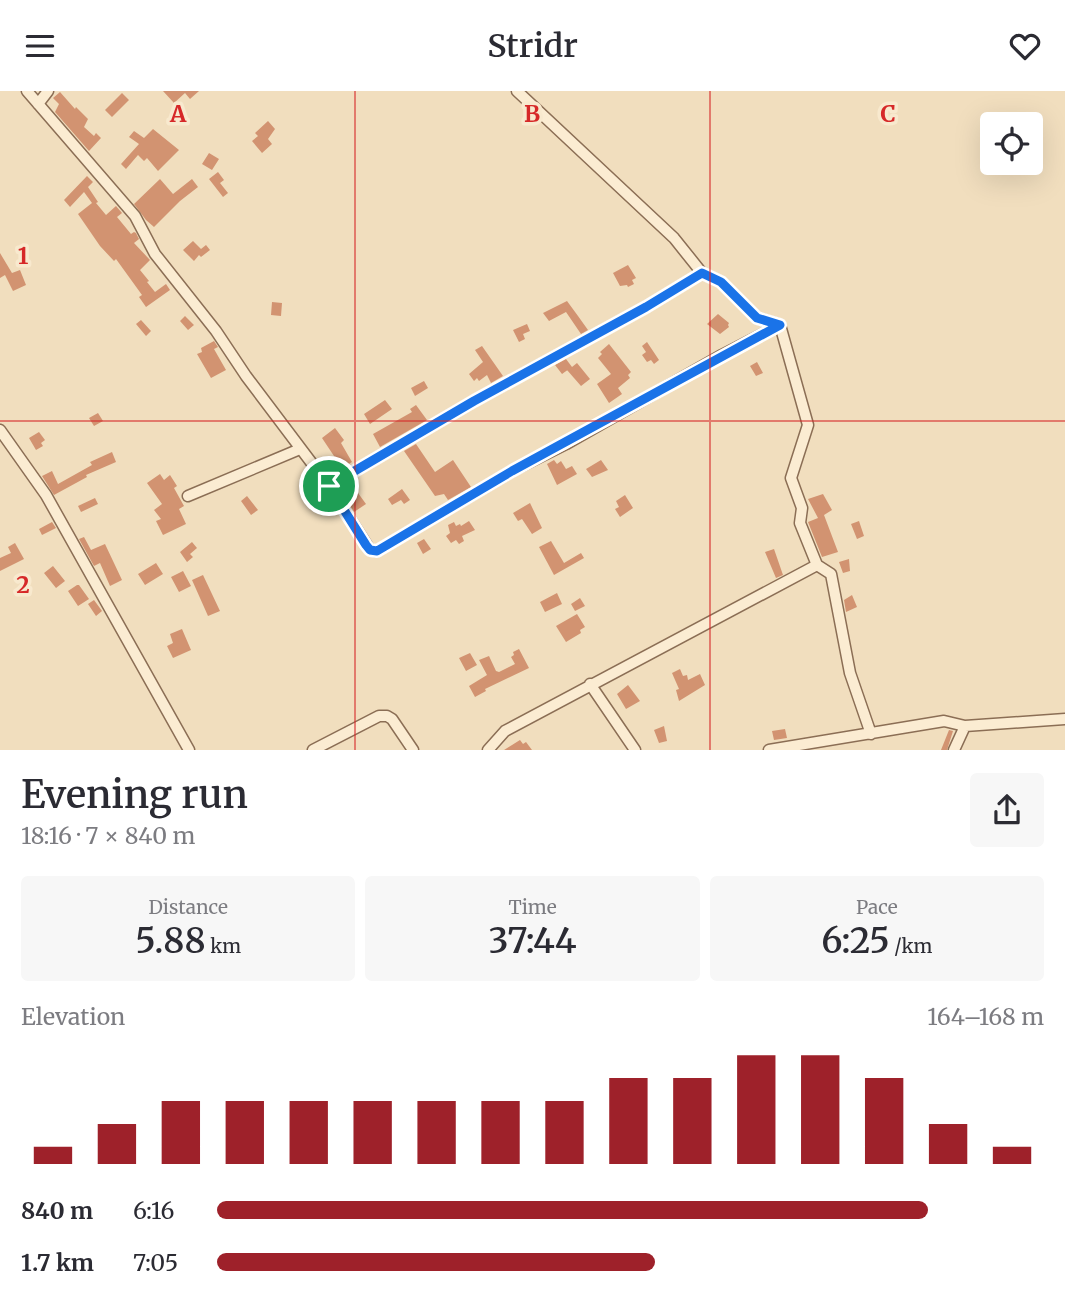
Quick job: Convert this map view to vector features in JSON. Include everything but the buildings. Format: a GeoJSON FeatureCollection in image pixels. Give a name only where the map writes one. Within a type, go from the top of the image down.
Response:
{"type":"FeatureCollection","features":[{"type":"Feature","properties":{"kind":"street"},"geometry":{"type":"LineString","coordinates":[[27,91],[135,216],[155,254],[216,331],[246,376],[329,486],[370,550],[377,551],[512,471],[780,325]]}},
{"type":"Feature","properties":{"kind":"street"},"geometry":{"type":"LineString","coordinates":[[38,104],[48,91]]}},
{"type":"Feature","properties":{"kind":"street"},"geometry":{"type":"LineString","coordinates":[[517,91],[674,238],[702,273],[721,282],[757,318],[780,325]]}},
{"type":"Feature","properties":{"kind":"street"},"geometry":{"type":"LineString","coordinates":[[329,486],[702,273]]}},
{"type":"Feature","properties":{"kind":"street"},"geometry":{"type":"LineString","coordinates":[[780,325],[808,425],[792,478],[802,508],[800,523],[817,565],[831,574],[850,673],[871,734]]}},
{"type":"Feature","properties":{"kind":"street"},"geometry":{"type":"LineString","coordinates":[[0,430],[46,495],[189,750]]}},
{"type":"Feature","properties":{"kind":"street"},"geometry":{"type":"LineString","coordinates":[[188,496],[300,449]]}},
{"type":"Feature","properties":{"kind":"street"},"geometry":{"type":"LineString","coordinates":[[488,750],[505,731],[817,565]]}},
{"type":"Feature","properties":{"kind":"street"},"geometry":{"type":"LineString","coordinates":[[590,684],[635,750]]}},
{"type":"Feature","properties":{"kind":"street"},"geometry":{"type":"LineString","coordinates":[[313,750],[379,716],[391,719],[413,750]]}},
{"type":"Feature","properties":{"kind":"street"},"geometry":{"type":"LineString","coordinates":[[769,750],[944,721],[965,726],[1065,719]]}},
{"type":"Feature","properties":{"kind":"street"},"geometry":{"type":"LineString","coordinates":[[954,750],[965,726]]}},
{"type":"Feature","properties":{"kind":"route"},"geometry":{"type":"LineString","coordinates":[[702,273],[721,282],[757,318],[780,325],[566,444],[512,471],[377,551],[370,550],[366,545],[329,486],[702,273]]}}]}
